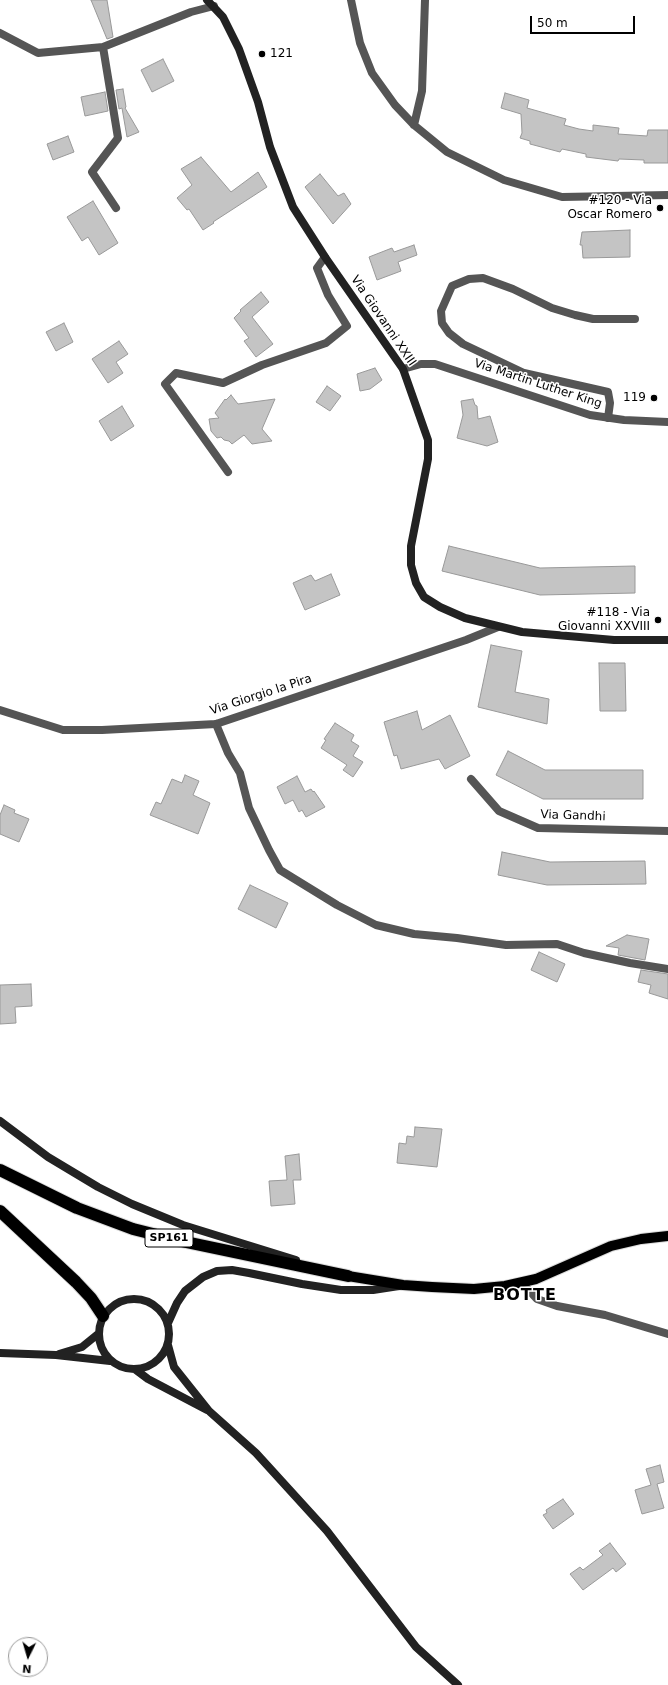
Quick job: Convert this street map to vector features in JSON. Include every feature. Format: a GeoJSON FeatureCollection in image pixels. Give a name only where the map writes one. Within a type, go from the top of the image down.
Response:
{"type":"FeatureCollection","features":[{"type":"Feature","properties":{"kind":"highway","name":"SP161"},"geometry":{"type":"LineString","coordinates":[[0,1170],[77,1208],[133,1229],[181,1241],[348,1276]]}},
{"type":"Feature","properties":{"kind":"highway"},"geometry":{"type":"LineString","coordinates":[[0,1211],[76,1282],[91,1298],[103,1316]]}},
{"type":"Feature","properties":{"kind":"main road","name":"Via Giovanni XXIII"},"geometry":{"type":"LineString","coordinates":[[207,0],[223,17],[239,49],[258,102],[270,147],[293,207],[325,258],[403,369],[428,440],[428,459],[411,546],[411,565],[416,582],[424,597],[440,607],[465,618],[522,632],[607,640],[668,640]]}},
{"type":"Feature","properties":{"kind":"main road"},"geometry":{"type":"LineString","coordinates":[[0,1120],[48,1157],[98,1187],[132,1204],[183,1225],[348,1276],[403,1285],[474,1289],[522,1283],[549,1274],[611,1246],[641,1239],[668,1236]]}},
{"type":"Feature","properties":{"kind":"main road"},"geometry":{"type":"LineString","coordinates":[[168,1323],[177,1303],[185,1292],[203,1277],[217,1271],[232,1270],[249,1272],[309,1285],[342,1290],[383,1289],[403,1285]]}},
{"type":"Feature","properties":{"kind":"main road"},"geometry":{"type":"LineString","coordinates":[[135,1299],[147,1301],[158,1308],[168,1323],[170,1334],[168,1345],[163,1355],[156,1363],[146,1368],[136,1370],[122,1368],[110,1361],[103,1353],[99,1344],[98,1334],[103,1316],[111,1307],[122,1300],[135,1299]]}},
{"type":"Feature","properties":{"kind":"main road"},"geometry":{"type":"LineString","coordinates":[[56,1354],[82,1347],[98,1334]]}},
{"type":"Feature","properties":{"kind":"main road"},"geometry":{"type":"LineString","coordinates":[[168,1345],[174,1366],[209,1412],[256,1454],[327,1531],[416,1647],[458,1685]]}},
{"type":"Feature","properties":{"kind":"main road"},"geometry":{"type":"LineString","coordinates":[[0,1353],[56,1354],[110,1361]]}},
{"type":"Feature","properties":{"kind":"main road"},"geometry":{"type":"LineString","coordinates":[[136,1370],[148,1379],[209,1412]]}},
{"type":"Feature","properties":{"kind":"street"},"geometry":{"type":"LineString","coordinates":[[351,0],[360,43],[372,73],[395,105],[414,125],[447,152],[504,180],[562,197],[668,195]]}},
{"type":"Feature","properties":{"kind":"street"},"geometry":{"type":"LineString","coordinates":[[414,125],[422,91],[425,0]]}},
{"type":"Feature","properties":{"kind":"street"},"geometry":{"type":"LineString","coordinates":[[0,33],[38,53],[103,46],[192,12],[214,6]]}},
{"type":"Feature","properties":{"kind":"street"},"geometry":{"type":"LineString","coordinates":[[103,46],[118,138],[92,172],[116,208]]}},
{"type":"Feature","properties":{"kind":"street"},"geometry":{"type":"LineString","coordinates":[[228,472],[165,384],[176,373],[223,384],[262,365],[326,343],[347,326],[328,295],[317,268],[325,258]]}},
{"type":"Feature","properties":{"kind":"street"},"geometry":{"type":"LineString","coordinates":[[608,418],[610,403],[608,392],[524,373],[463,344],[449,333],[442,323],[441,311],[452,286],[469,278],[482,278],[513,289],[552,308],[575,315],[593,319],[635,318]]}},
{"type":"Feature","properties":{"kind":"street","name":"Via Martin Luther King"},"geometry":{"type":"LineString","coordinates":[[403,369],[421,364],[435,364],[590,415],[624,420],[668,422]]}},
{"type":"Feature","properties":{"kind":"street","name":"Via Giorgio la Pira"},"geometry":{"type":"LineString","coordinates":[[0,710],[63,730],[102,730],[216,724],[466,640],[498,627]]}},
{"type":"Feature","properties":{"kind":"street"},"geometry":{"type":"LineString","coordinates":[[216,724],[228,753],[240,773],[249,808],[280,870],[337,905],[376,925],[414,934],[506,945],[557,944],[584,953],[630,964],[668,969]]}},
{"type":"Feature","properties":{"kind":"street","name":"Via Gandhi"},"geometry":{"type":"LineString","coordinates":[[471,779],[499,811],[538,828],[668,831]]}},
{"type":"Feature","properties":{"kind":"street"},"geometry":{"type":"LineString","coordinates":[[522,1283],[537,1299],[558,1306],[606,1315],[668,1334]]}},
{"type":"Feature","properties":{"kind":"building"},"geometry":{"type":"Polygon","coordinates":[[[91,0],[107,0],[113,37],[107,39],[91,0]]]}},
{"type":"Feature","properties":{"kind":"building"},"geometry":{"type":"Polygon","coordinates":[[[163,59],[174,81],[152,92],[141,70],[163,59]]]}},
{"type":"Feature","properties":{"kind":"building"},"geometry":{"type":"Polygon","coordinates":[[[123,89],[125,108],[139,132],[127,137],[122,108],[119,109],[116,90],[123,89]]]}},
{"type":"Feature","properties":{"kind":"building"},"geometry":{"type":"Polygon","coordinates":[[[105,92],[108,111],[85,116],[81,97],[105,92]]]}},
{"type":"Feature","properties":{"kind":"building"},"geometry":{"type":"Polygon","coordinates":[[[505,93],[529,100],[527,108],[566,119],[564,125],[579,129],[593,131],[593,125],[619,128],[618,134],[647,136],[648,130],[668,130],[668,163],[644,163],[644,160],[619,159],[618,161],[586,157],[586,154],[562,149],[560,152],[530,144],[530,141],[520,138],[522,133],[521,114],[501,108],[505,93]]]}},
{"type":"Feature","properties":{"kind":"building"},"geometry":{"type":"Polygon","coordinates":[[[68,136],[74,152],[53,160],[47,144],[68,136]]]}},
{"type":"Feature","properties":{"kind":"building"},"geometry":{"type":"Polygon","coordinates":[[[201,157],[231,192],[258,172],[267,187],[203,230],[189,209],[187,210],[177,198],[192,185],[181,169],[201,157]]]}},
{"type":"Feature","properties":{"kind":"building"},"geometry":{"type":"Polygon","coordinates":[[[320,174],[338,196],[344,193],[351,204],[333,224],[305,187],[320,174]]]}},
{"type":"Feature","properties":{"kind":"building"},"geometry":{"type":"Polygon","coordinates":[[[93,201],[118,243],[99,255],[88,237],[82,241],[67,217],[93,201]]]}},
{"type":"Feature","properties":{"kind":"building"},"geometry":{"type":"Polygon","coordinates":[[[630,230],[630,257],[583,258],[582,245],[580,245],[582,232],[630,230]]]}},
{"type":"Feature","properties":{"kind":"building"},"geometry":{"type":"Polygon","coordinates":[[[414,245],[417,255],[398,262],[401,271],[377,280],[369,257],[392,248],[394,252],[414,245]]]}},
{"type":"Feature","properties":{"kind":"building"},"geometry":{"type":"Polygon","coordinates":[[[261,292],[269,302],[252,317],[273,344],[256,357],[244,341],[249,338],[234,318],[241,311],[240,310],[261,292]]]}},
{"type":"Feature","properties":{"kind":"building"},"geometry":{"type":"Polygon","coordinates":[[[64,323],[73,342],[56,351],[46,332],[64,323]]]}},
{"type":"Feature","properties":{"kind":"building"},"geometry":{"type":"Polygon","coordinates":[[[119,341],[128,354],[116,362],[123,373],[108,383],[92,359],[119,341]]]}},
{"type":"Feature","properties":{"kind":"building"},"geometry":{"type":"Polygon","coordinates":[[[375,368],[382,380],[370,389],[360,391],[357,374],[375,368]]]}},
{"type":"Feature","properties":{"kind":"building"},"geometry":{"type":"Polygon","coordinates":[[[327,386],[341,396],[330,411],[316,402],[327,386]]]}},
{"type":"Feature","properties":{"kind":"building"},"geometry":{"type":"Polygon","coordinates":[[[231,395],[238,404],[275,399],[262,429],[272,441],[252,444],[244,435],[232,444],[221,437],[217,438],[211,431],[209,419],[219,418],[215,413],[225,399],[226,400],[231,395]]]}},
{"type":"Feature","properties":{"kind":"building"},"geometry":{"type":"Polygon","coordinates":[[[473,399],[475,405],[477,406],[478,419],[490,416],[498,442],[487,446],[457,438],[463,415],[461,401],[473,399]]]}},
{"type":"Feature","properties":{"kind":"building"},"geometry":{"type":"Polygon","coordinates":[[[122,406],[134,426],[111,441],[99,421],[122,406]]]}},
{"type":"Feature","properties":{"kind":"building"},"geometry":{"type":"Polygon","coordinates":[[[449,546],[540,568],[635,566],[635,593],[540,595],[442,571],[449,546]]]}},
{"type":"Feature","properties":{"kind":"building"},"geometry":{"type":"Polygon","coordinates":[[[331,574],[340,595],[305,610],[293,583],[311,575],[315,581],[331,574]]]}},
{"type":"Feature","properties":{"kind":"building"},"geometry":{"type":"Polygon","coordinates":[[[491,645],[522,651],[515,692],[549,699],[547,724],[478,707],[491,645]]]}},
{"type":"Feature","properties":{"kind":"building"},"geometry":{"type":"Polygon","coordinates":[[[599,663],[625,663],[626,711],[600,711],[599,663]]]}},
{"type":"Feature","properties":{"kind":"building"},"geometry":{"type":"Polygon","coordinates":[[[417,711],[422,730],[450,715],[470,756],[445,769],[439,759],[401,769],[397,755],[394,756],[384,722],[417,711]]]}},
{"type":"Feature","properties":{"kind":"building"},"geometry":{"type":"Polygon","coordinates":[[[335,723],[354,735],[351,741],[359,746],[353,756],[363,762],[353,777],[343,770],[347,765],[321,748],[326,740],[324,739],[335,723]]]}},
{"type":"Feature","properties":{"kind":"building"},"geometry":{"type":"Polygon","coordinates":[[[508,751],[545,770],[643,770],[643,799],[543,799],[496,775],[508,751]]]}},
{"type":"Feature","properties":{"kind":"building"},"geometry":{"type":"Polygon","coordinates":[[[185,775],[199,781],[193,795],[210,803],[198,834],[150,815],[156,802],[161,804],[172,779],[182,783],[185,775]]]}},
{"type":"Feature","properties":{"kind":"building"},"geometry":{"type":"Polygon","coordinates":[[[297,776],[305,792],[311,789],[313,792],[314,791],[325,807],[306,817],[302,810],[299,812],[293,800],[285,804],[277,787],[297,776]]]}},
{"type":"Feature","properties":{"kind":"building"},"geometry":{"type":"Polygon","coordinates":[[[4,805],[15,810],[14,813],[29,819],[19,842],[0,834],[0,815],[4,805]]]}},
{"type":"Feature","properties":{"kind":"building"},"geometry":{"type":"Polygon","coordinates":[[[502,852],[550,862],[645,861],[646,884],[547,885],[498,875],[502,852]]]}},
{"type":"Feature","properties":{"kind":"building"},"geometry":{"type":"Polygon","coordinates":[[[250,885],[288,903],[276,928],[238,909],[250,885]]]}},
{"type":"Feature","properties":{"kind":"building"},"geometry":{"type":"Polygon","coordinates":[[[627,935],[649,939],[645,960],[618,955],[619,948],[606,946],[627,935]]]}},
{"type":"Feature","properties":{"kind":"building"},"geometry":{"type":"Polygon","coordinates":[[[539,952],[565,964],[557,982],[531,970],[539,952]]]}},
{"type":"Feature","properties":{"kind":"building"},"geometry":{"type":"Polygon","coordinates":[[[641,970],[668,974],[668,999],[649,993],[651,985],[638,982],[641,970]]]}},
{"type":"Feature","properties":{"kind":"building"},"geometry":{"type":"Polygon","coordinates":[[[31,984],[32,1006],[15,1007],[16,1023],[0,1024],[0,985],[31,984]]]}},
{"type":"Feature","properties":{"kind":"building"},"geometry":{"type":"Polygon","coordinates":[[[415,1127],[442,1129],[437,1167],[397,1163],[399,1143],[406,1144],[407,1136],[414,1137],[415,1127]]]}},
{"type":"Feature","properties":{"kind":"building"},"geometry":{"type":"Polygon","coordinates":[[[299,1154],[301,1180],[293,1180],[295,1204],[271,1206],[269,1181],[287,1180],[285,1156],[299,1154]]]}},
{"type":"Feature","properties":{"kind":"building"},"geometry":{"type":"Polygon","coordinates":[[[660,1465],[664,1482],[657,1484],[664,1508],[642,1514],[635,1490],[651,1485],[646,1469],[660,1465]]]}},
{"type":"Feature","properties":{"kind":"building"},"geometry":{"type":"Polygon","coordinates":[[[563,1499],[574,1514],[553,1529],[543,1515],[547,1513],[546,1510],[563,1499]]]}},
{"type":"Feature","properties":{"kind":"building"},"geometry":{"type":"Polygon","coordinates":[[[610,1543],[626,1564],[616,1572],[613,1568],[583,1590],[570,1574],[580,1567],[583,1570],[603,1555],[599,1551],[610,1543]]]}},
{"type":"Feature","properties":{"kind":"place","name":"121"},"geometry":{"type":"Point","coordinates":[262,54]}},
{"type":"Feature","properties":{"kind":"place","name":"#120 - Via Oscar Romero"},"geometry":{"type":"Point","coordinates":[660,208]}},
{"type":"Feature","properties":{"kind":"place","name":"119"},"geometry":{"type":"Point","coordinates":[654,398]}},
{"type":"Feature","properties":{"kind":"place","name":"#118 - Via Giovanni XXVIII"},"geometry":{"type":"Point","coordinates":[658,620]}},
{"type":"Feature","properties":{"kind":"district","name":"BOTTE"},"geometry":{"type":"Point","coordinates":[525,1296]}}]}
